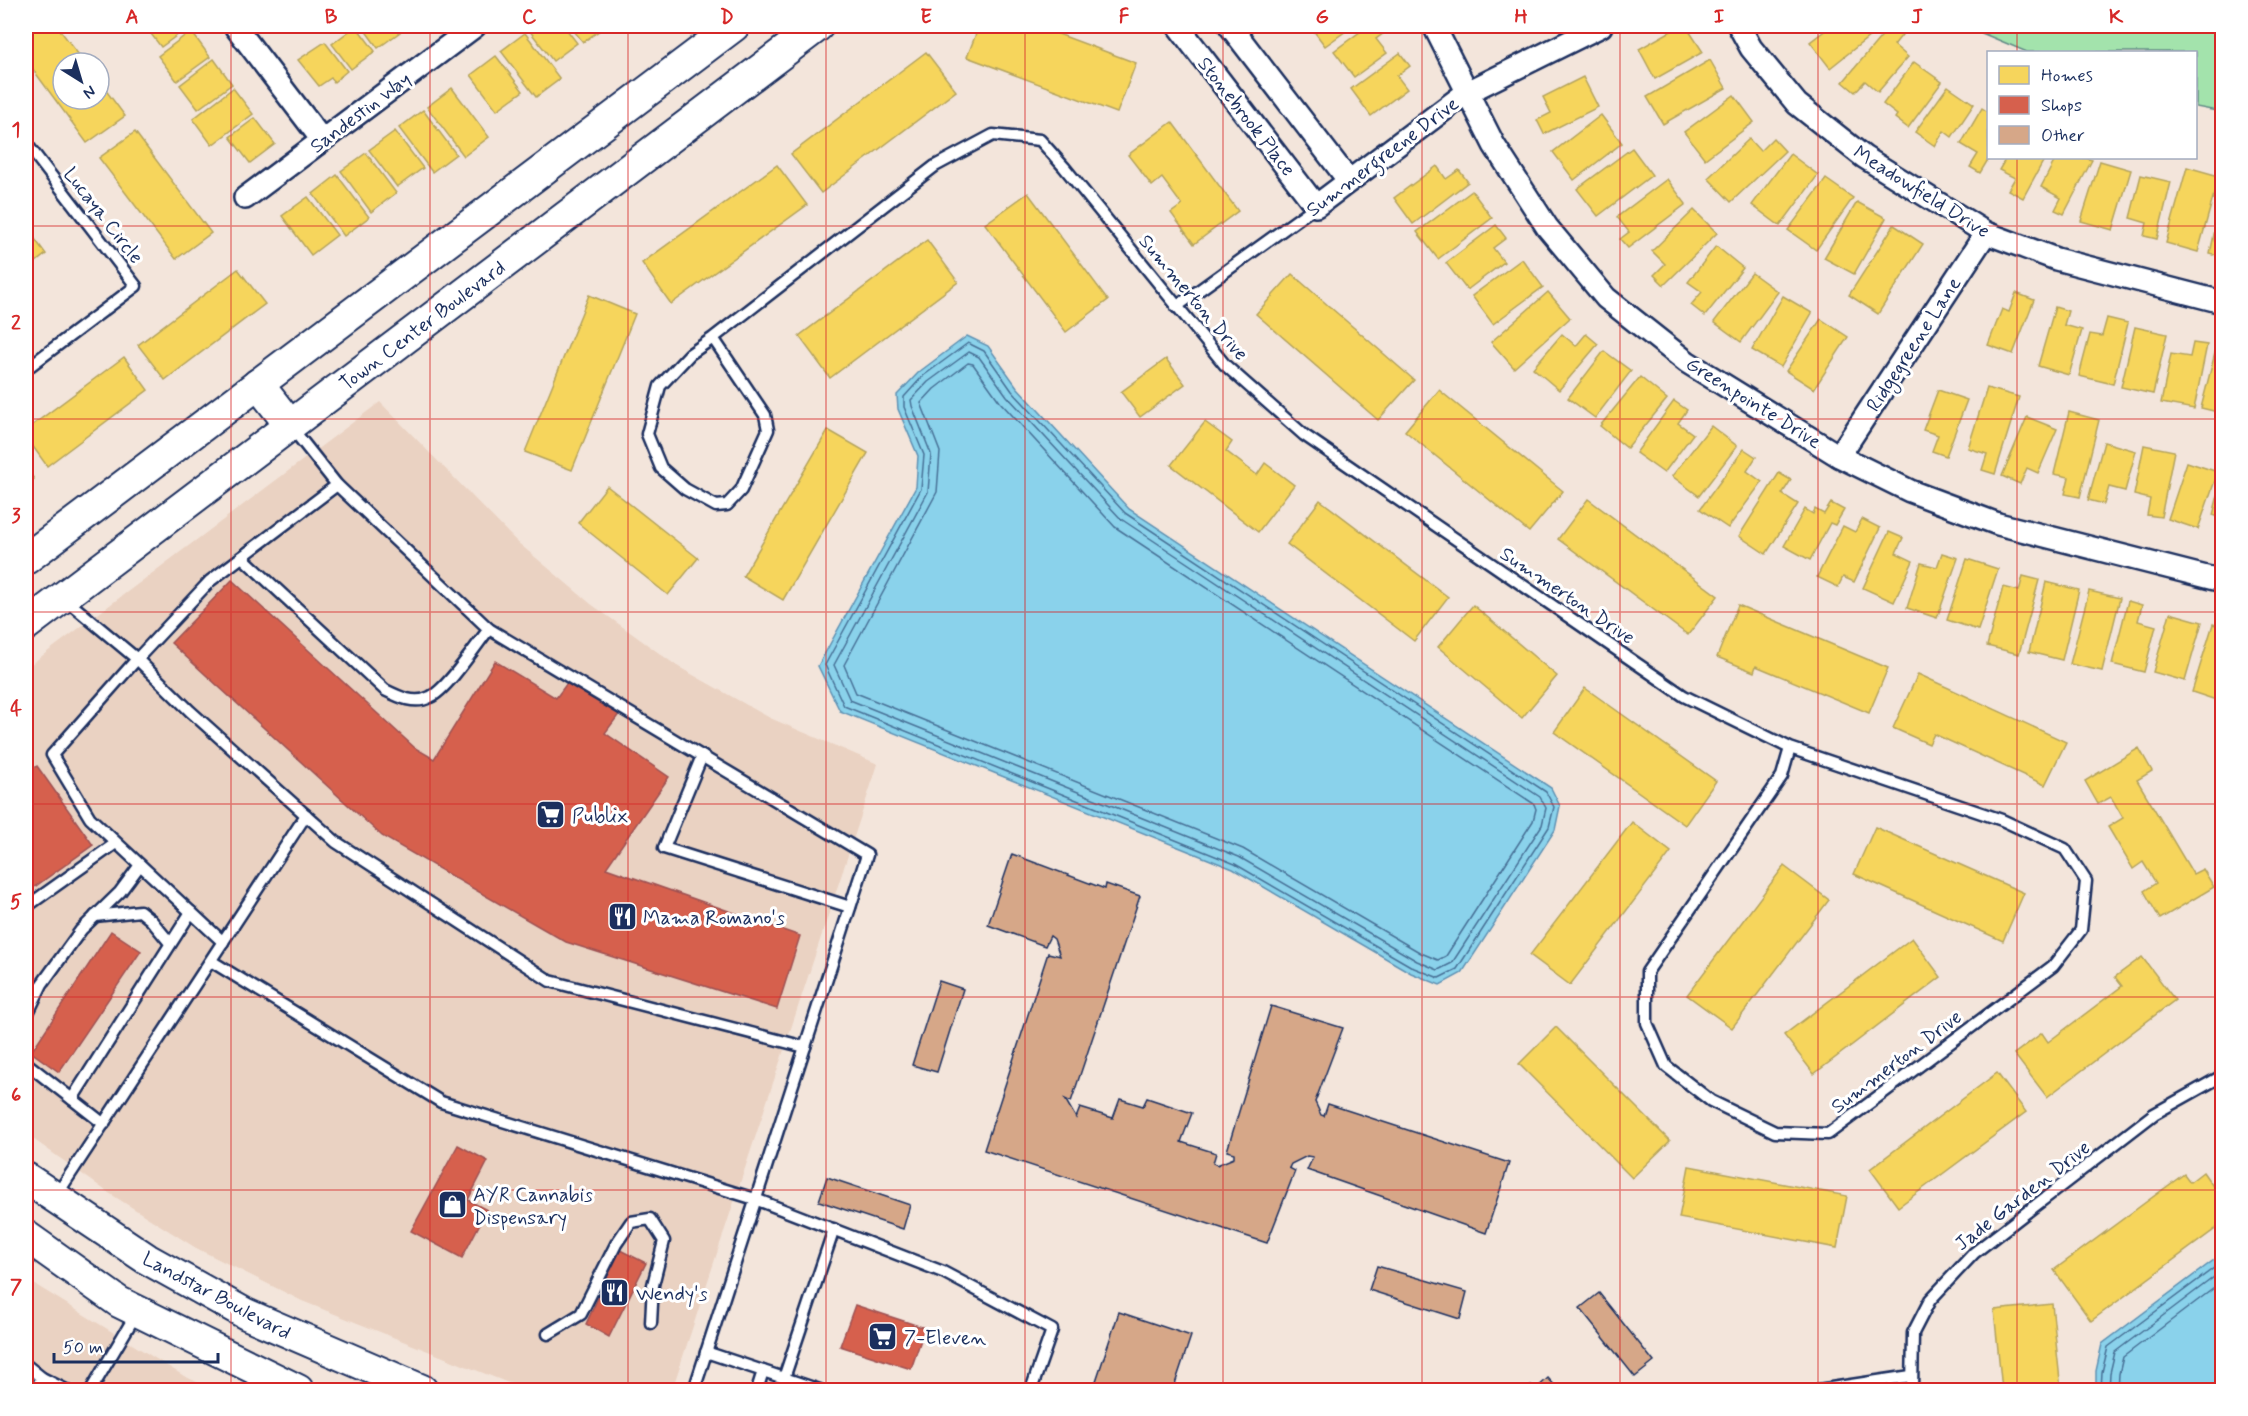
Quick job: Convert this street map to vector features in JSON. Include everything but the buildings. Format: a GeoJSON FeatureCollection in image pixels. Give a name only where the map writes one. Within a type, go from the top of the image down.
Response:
{"type":"FeatureCollection","features":[{"type":"Feature","properties":{"kind":"main road"},"geometry":{"type":"LineString","coordinates":[[26,559],[734,26]]}},
{"type":"Feature","properties":{"kind":"main road","name":"Town Center Boulevard"},"geometry":{"type":"LineString","coordinates":[[26,625],[818,26]]}},
{"type":"Feature","properties":{"kind":"main road"},"geometry":{"type":"LineString","coordinates":[[258,384],[290,425]]}},
{"type":"Feature","properties":{"kind":"main road","name":"Landstar Boulevard"},"geometry":{"type":"LineString","coordinates":[[26,1178],[54,1199],[147,1259],[246,1314],[422,1390]]}},
{"type":"Feature","properties":{"kind":"main road"},"geometry":{"type":"LineString","coordinates":[[26,1236],[119,1302],[298,1390]]}},
{"type":"Feature","properties":{"kind":"street"},"geometry":{"type":"LineString","coordinates":[[235,26],[322,140]]}},
{"type":"Feature","properties":{"kind":"street","name":"Sandestin Way"},"geometry":{"type":"LineString","coordinates":[[245,198],[475,26]]}},
{"type":"Feature","properties":{"kind":"street","name":"Stonebrook Place"},"geometry":{"type":"LineString","coordinates":[[1178,26],[1316,206]]}},
{"type":"Feature","properties":{"kind":"street","name":"Stonebrook Place"},"geometry":{"type":"LineString","coordinates":[[1230,26],[1349,181]]}},
{"type":"Feature","properties":{"kind":"street","name":"Greenpointe Drive"},"geometry":{"type":"LineString","coordinates":[[1434,26],[1494,145],[1548,227],[1606,298],[1687,362],[1839,456],[1910,491],[1998,524],[2223,581]]}},
{"type":"Feature","properties":{"kind":"street","name":"Summergreene Drive"},"geometry":{"type":"LineString","coordinates":[[1316,206],[1466,93],[1600,26]]}},
{"type":"Feature","properties":{"kind":"street","name":"Meadowfield Drive"},"geometry":{"type":"LineString","coordinates":[[1739,26],[1751,48],[1797,105],[1864,157],[1986,233],[2056,260],[2223,302]]}},
{"type":"Feature","properties":{"kind":"street","name":"Ridgegreene Lane"},"geometry":{"type":"LineString","coordinates":[[1839,456],[1986,233]]}},
{"type":"Feature","properties":{"kind":"lane","name":"Summerton Drive"},"geometry":{"type":"LineString","coordinates":[[713,338],[765,415],[768,430],[741,490],[727,505],[716,507],[685,489],[661,468],[647,434],[660,386],[690,354],[935,166],[993,135],[1040,140],[1225,365],[1304,435],[1684,696],[1790,748],[2002,820],[2065,849],[2086,881],[2081,930],[2053,966],[1828,1134],[1775,1132],[1711,1101],[1666,1066],[1647,1023],[1647,972],[1782,776],[1790,748]]}},
{"type":"Feature","properties":{"kind":"lane","name":"Lucaya Circle"},"geometry":{"type":"LineString","coordinates":[[26,143],[136,286],[26,369]]}},
{"type":"Feature","properties":{"kind":"lane","name":"Summergreene Drive"},"geometry":{"type":"LineString","coordinates":[[1176,307],[1316,206]]}},
{"type":"Feature","properties":{"kind":"lane"},"geometry":{"type":"LineString","coordinates":[[290,425],[337,485],[489,629],[867,855],[694,1390]]}},
{"type":"Feature","properties":{"kind":"lane"},"geometry":{"type":"LineString","coordinates":[[223,942],[90,818],[52,755],[210,581],[337,485]]}},
{"type":"Feature","properties":{"kind":"lane"},"geometry":{"type":"LineString","coordinates":[[242,557],[385,690],[400,698],[414,701],[431,698],[443,687],[489,629]]}},
{"type":"Feature","properties":{"kind":"lane"},"geometry":{"type":"LineString","coordinates":[[62,597],[137,659],[190,711],[336,842],[550,981],[805,1047]]}},
{"type":"Feature","properties":{"kind":"lane"},"geometry":{"type":"LineString","coordinates":[[702,756],[664,848],[850,907]]}},
{"type":"Feature","properties":{"kind":"lane"},"geometry":{"type":"LineString","coordinates":[[54,1199],[306,815]]}},
{"type":"Feature","properties":{"kind":"lane"},"geometry":{"type":"LineString","coordinates":[[26,907],[116,843]]}},
{"type":"Feature","properties":{"kind":"lane"},"geometry":{"type":"LineString","coordinates":[[26,1017],[42,984],[81,930],[120,892],[140,865]]}},
{"type":"Feature","properties":{"kind":"lane"},"geometry":{"type":"LineString","coordinates":[[94,916],[140,911],[151,920],[170,943]]}},
{"type":"Feature","properties":{"kind":"lane"},"geometry":{"type":"LineString","coordinates":[[72,1099],[190,912]]}},
{"type":"Feature","properties":{"kind":"lane"},"geometry":{"type":"LineString","coordinates":[[211,961],[441,1102],[755,1198],[943,1272],[1052,1330],[1031,1390]]}},
{"type":"Feature","properties":{"kind":"lane"},"geometry":{"type":"LineString","coordinates":[[26,1063],[104,1124]]}},
{"type":"Feature","properties":{"kind":"lane","name":"Jade Garden Drive"},"geometry":{"type":"LineString","coordinates":[[1912,1390],[1913,1333],[1930,1300],[1974,1253],[2154,1114],[2223,1076]]}},
{"type":"Feature","properties":{"kind":"lane"},"geometry":{"type":"LineString","coordinates":[[548,1334],[580,1314],[616,1244],[632,1222],[650,1220],[664,1241],[653,1285],[651,1323]]}},
{"type":"Feature","properties":{"kind":"lane"},"geometry":{"type":"LineString","coordinates":[[784,1378],[834,1229]]}},
{"type":"Feature","properties":{"kind":"lane"},"geometry":{"type":"LineString","coordinates":[[90,1390],[138,1311]]}},
{"type":"Feature","properties":{"kind":"lane"},"geometry":{"type":"LineString","coordinates":[[706,1352],[820,1390]]}},
{"type":"Feature","properties":{"kind":"lane"},"geometry":{"type":"LineString","coordinates":[[26,1365],[42,1378],[66,1390]]}},
{"type":"Feature","properties":{"kind":"lane"},"geometry":{"type":"LineString","coordinates":[[757,1390],[763,1371]]}},
{"type":"Feature","properties":{"kind":"lane"},"geometry":{"type":"LineString","coordinates":[[1819,1390],[1911,1376]]}},
{"type":"Feature","properties":{"kind":"lane"},"geometry":{"type":"LineString","coordinates":[[35,1390],[42,1378]]}},
{"type":"Feature","properties":{"kind":"shaded area"},"geometry":{"type":"Polygon","coordinates":[[[380,402],[516,541],[591,604],[677,666],[770,718],[878,764],[672,1390],[533,1390],[506,1382],[302,1301],[196,1248],[109,1193],[26,1134],[26,668],[380,402]]]}},
{"type":"Feature","properties":{"kind":"shaded area"},"geometry":{"type":"Polygon","coordinates":[[[26,1279],[184,1376],[214,1390],[26,1390],[26,1279]]]}},
{"type":"Feature","properties":{"kind":"green space"},"geometry":{"type":"Polygon","coordinates":[[[1965,26],[2222,26],[2222,112],[2197,107],[2197,51],[2025,51],[1965,26]]]}},
{"type":"Feature","properties":{"kind":"water"},"geometry":{"type":"Polygon","coordinates":[[[967,336],[988,346],[1017,387],[1129,509],[1551,788],[1560,806],[1555,830],[1462,973],[1440,985],[1411,973],[1233,869],[840,711],[818,666],[916,487],[918,456],[898,409],[897,395],[919,372],[967,336]]]}},
{"type":"Feature","properties":{"kind":"water"},"geometry":{"type":"Polygon","coordinates":[[[2222,1254],[2222,1390],[2096,1390],[2096,1371],[2102,1344],[2222,1254]]]}},
{"type":"Feature","properties":{"kind":"place","name":"Publix"},"geometry":{"type":"Point","coordinates":[551,815]}},
{"type":"Feature","properties":{"kind":"place","name":"Mama Romano's"},"geometry":{"type":"Point","coordinates":[622,917]}},
{"type":"Feature","properties":{"kind":"place","name":"AYR Cannabis Dispensary"},"geometry":{"type":"Point","coordinates":[452,1205]}},
{"type":"Feature","properties":{"kind":"place","name":"Wendy's"},"geometry":{"type":"Point","coordinates":[615,1293]}},
{"type":"Feature","properties":{"kind":"place","name":"7-Eleven"},"geometry":{"type":"Point","coordinates":[883,1337]}}]}
